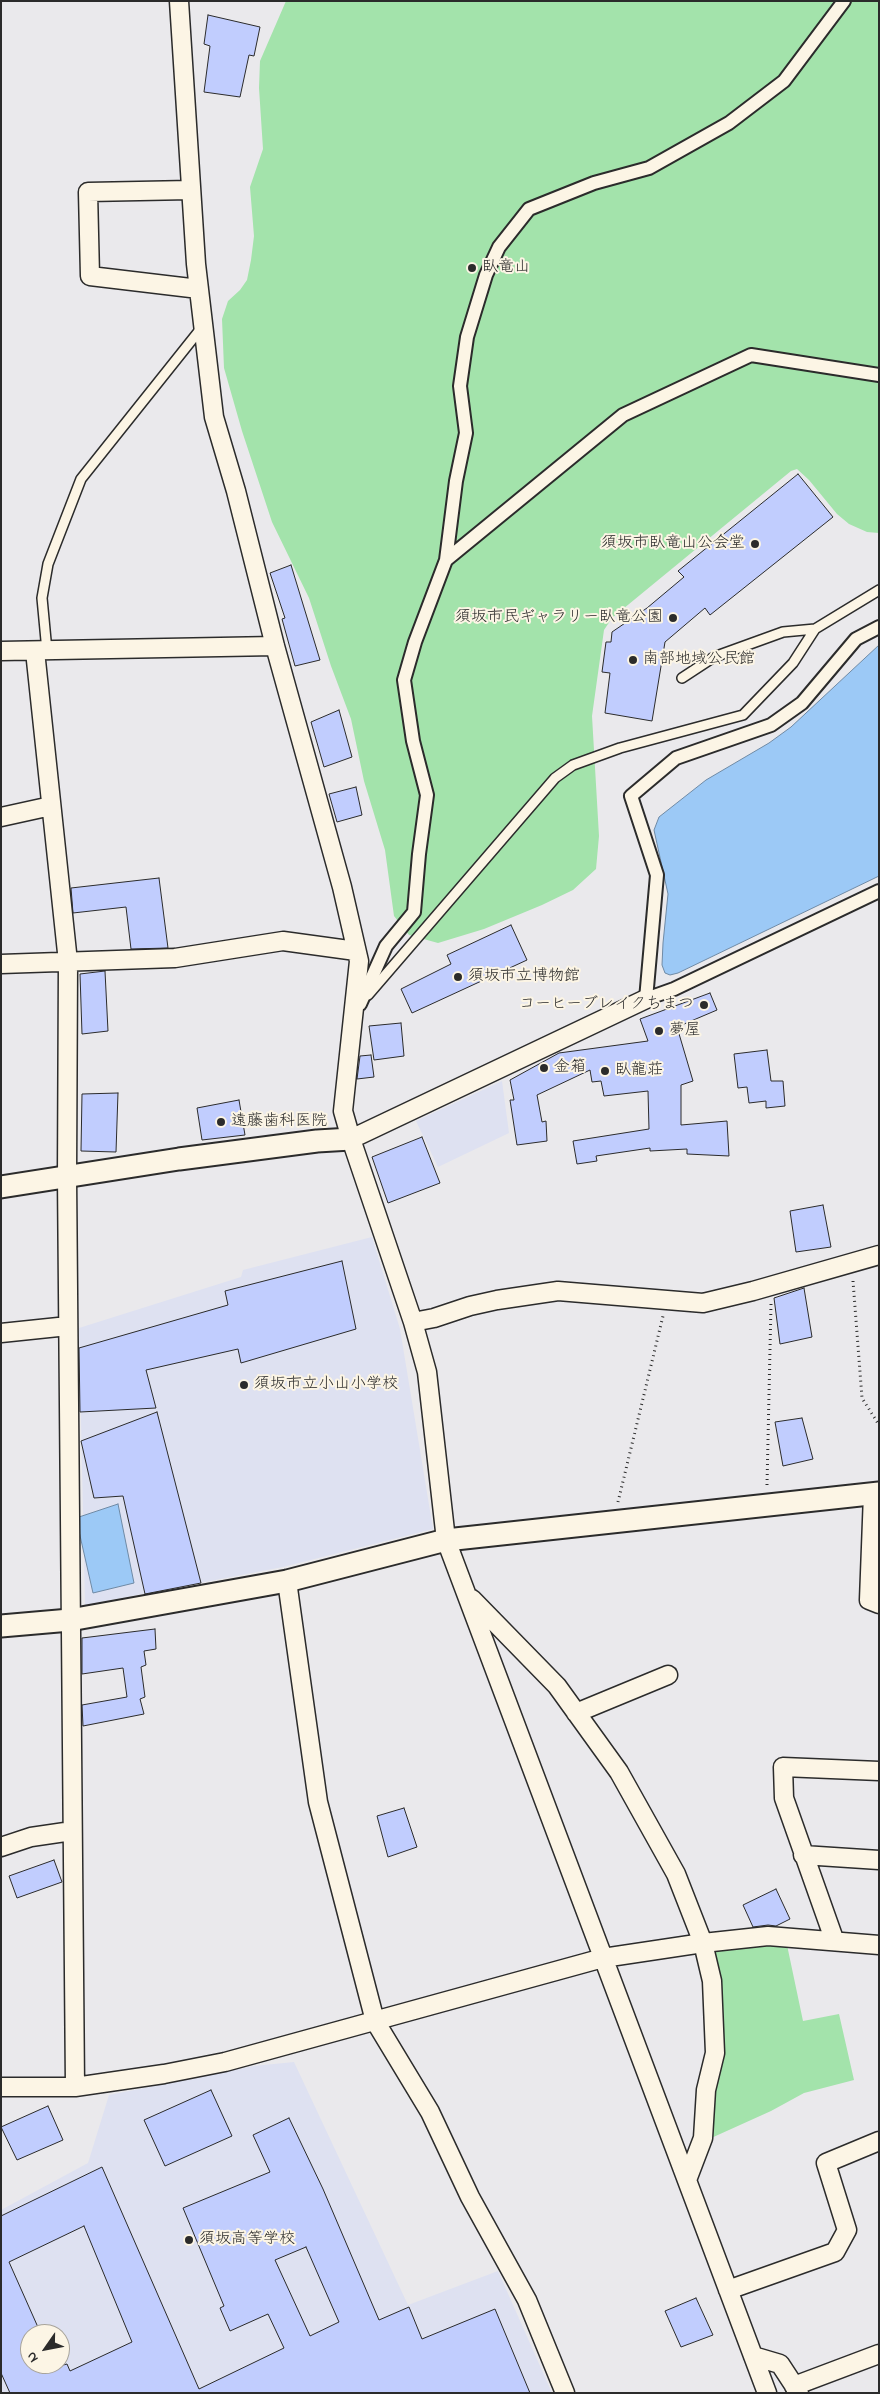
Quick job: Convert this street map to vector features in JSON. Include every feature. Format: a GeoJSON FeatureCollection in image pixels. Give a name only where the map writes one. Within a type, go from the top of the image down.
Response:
{"type":"FeatureCollection","features":[{"type":"Feature","properties":{"kind":"street"},"geometry":{"type":"LineString","coordinates":[[179,1],[190,190],[214,417],[236,491],[275,646],[342,887],[359,961],[357,1008],[343,1111],[413,1322],[427,1372],[446,1540],[767,2393]]}},
{"type":"Feature","properties":{"kind":"street"},"geometry":{"type":"LineString","coordinates":[[357,1008],[386,946],[414,912],[427,795],[413,741],[404,680],[415,642],[446,560],[456,481],[466,433],[460,386],[467,337],[486,275],[499,247],[529,210],[594,183],[649,168],[728,123],[784,81],[844,1]]}},
{"type":"Feature","properties":{"kind":"street"},"geometry":{"type":"LineString","coordinates":[[190,190],[88,192],[90,276],[199,289]]}},
{"type":"Feature","properties":{"kind":"street"},"geometry":{"type":"LineString","coordinates":[[446,560],[623,415],[751,355],[879,375]]}},
{"type":"Feature","properties":{"kind":"street"},"geometry":{"type":"LineString","coordinates":[[646,999],[657,875],[631,796],[676,758],[771,725],[802,703],[856,639],[879,627]]}},
{"type":"Feature","properties":{"kind":"street"},"geometry":{"type":"LineString","coordinates":[[1,651],[275,646]]}},
{"type":"Feature","properties":{"kind":"street"},"geometry":{"type":"LineString","coordinates":[[41,651],[52,806],[68,962],[67,1177],[75,2087]]}},
{"type":"Feature","properties":{"kind":"street"},"geometry":{"type":"LineString","coordinates":[[1,817],[52,806]]}},
{"type":"Feature","properties":{"kind":"street"},"geometry":{"type":"LineString","coordinates":[[1,1187],[317,1141],[351,1139],[646,999],[674,989],[879,891]]}},
{"type":"Feature","properties":{"kind":"street"},"geometry":{"type":"LineString","coordinates":[[1,964],[175,958],[283,941],[356,951]]}},
{"type":"Feature","properties":{"kind":"street"},"geometry":{"type":"LineString","coordinates":[[413,1322],[497,1300],[558,1291],[703,1302],[771,1286],[879,1255]]}},
{"type":"Feature","properties":{"kind":"street"},"geometry":{"type":"LineString","coordinates":[[1,1333],[68,1326]]}},
{"type":"Feature","properties":{"kind":"street"},"geometry":{"type":"LineString","coordinates":[[1,1626],[70,1620],[288,1581],[446,1540],[876,1494],[869,1600],[879,1604]]}},
{"type":"Feature","properties":{"kind":"street"},"geometry":{"type":"LineString","coordinates":[[288,1581],[318,1802],[375,2021],[430,2112],[470,2197],[527,2300],[564,2393]]}},
{"type":"Feature","properties":{"kind":"street"},"geometry":{"type":"LineString","coordinates":[[466,1593],[557,1686],[619,1772],[676,1874],[703,1942],[712,1981],[715,2052],[706,2090],[702,2138],[687,2180]]}},
{"type":"Feature","properties":{"kind":"street"},"geometry":{"type":"LineString","coordinates":[[576,1713],[668,1675]]}},
{"type":"Feature","properties":{"kind":"street"},"geometry":{"type":"LineString","coordinates":[[834,1940],[784,1798],[783,1767],[879,1771]]}},
{"type":"Feature","properties":{"kind":"street"},"geometry":{"type":"LineString","coordinates":[[1,1847],[31,1837],[72,1831]]}},
{"type":"Feature","properties":{"kind":"street"},"geometry":{"type":"LineString","coordinates":[[803,1855],[879,1860]]}},
{"type":"Feature","properties":{"kind":"street"},"geometry":{"type":"LineString","coordinates":[[1,2088],[75,2087],[164,2074],[225,2062],[603,1958],[703,1942],[768,1936],[879,1945]]}},
{"type":"Feature","properties":{"kind":"street"},"geometry":{"type":"LineString","coordinates":[[728,2290],[835,2252],[847,2230],[826,2163],[879,2140]]}},
{"type":"Feature","properties":{"kind":"street"},"geometry":{"type":"LineString","coordinates":[[754,2356],[780,2364],[796,2389],[879,2354]]}},
{"type":"Feature","properties":{"kind":"lane"},"geometry":{"type":"LineString","coordinates":[[41,651],[42,598],[48,564],[81,479],[203,326]]}},
{"type":"Feature","properties":{"kind":"lane"},"geometry":{"type":"LineString","coordinates":[[357,1008],[555,778],[574,765],[620,748],[743,715],[793,663],[815,629],[879,590]]}},
{"type":"Feature","properties":{"kind":"lane"},"geometry":{"type":"LineString","coordinates":[[682,678],[714,656],[783,632],[815,629]]}},
{"type":"Feature","properties":{"kind":"path"},"geometry":{"type":"LineString","coordinates":[[852,1263],[862,1398],[879,1425]]}},
{"type":"Feature","properties":{"kind":"path"},"geometry":{"type":"LineString","coordinates":[[766,1506],[771,1286]]}},
{"type":"Feature","properties":{"kind":"path"},"geometry":{"type":"LineString","coordinates":[[613,1522],[667,1300]]}},
{"type":"Feature","properties":{"kind":"shaded area"},"geometry":{"type":"Polygon","coordinates":[[[502,1081],[509,1133],[438,1167],[416,1121],[502,1081]]]}},
{"type":"Feature","properties":{"kind":"shaded area","name":"須坂市立小山小学校"},"geometry":{"type":"Polygon","coordinates":[[[372,1237],[400,1329],[433,1529],[283,1567],[85,1605],[79,1328],[241,1277],[243,1270],[372,1237]]]}},
{"type":"Feature","properties":{"kind":"shaded area","name":"須坂高等学校"},"geometry":{"type":"Polygon","coordinates":[[[294,2062],[408,2305],[498,2271],[552,2393],[1,2393],[1,2210],[88,2163],[109,2095],[254,2066],[294,2062]]]}},
{"type":"Feature","properties":{"kind":"green space"},"geometry":{"type":"Polygon","coordinates":[[[286,1],[879,1],[879,533],[867,532],[849,524],[837,514],[809,480],[797,469],[791,471],[612,618],[604,630],[592,716],[599,836],[596,869],[573,890],[542,905],[484,929],[438,943],[409,935],[394,916],[385,850],[364,781],[351,719],[331,666],[309,598],[272,522],[242,431],[224,368],[222,319],[228,301],[240,290],[247,280],[254,236],[250,187],[263,149],[259,88],[260,61],[286,1]]]}},
{"type":"Feature","properties":{"kind":"green space"},"geometry":{"type":"Polygon","coordinates":[[[758,1945],[787,1945],[803,2021],[839,2014],[854,2080],[804,2093],[771,2111],[709,2139],[712,1951],[758,1945]]]}},
{"type":"Feature","properties":{"kind":"water"},"geometry":{"type":"Polygon","coordinates":[[[879,645],[879,876],[678,973],[670,975],[665,973],[662,965],[668,894],[654,830],[659,817],[706,780],[769,743],[791,727],[879,645]]]}},
{"type":"Feature","properties":{"kind":"water"},"geometry":{"type":"Polygon","coordinates":[[[118,1504],[134,1583],[93,1593],[76,1518],[118,1504]]]}},
{"type":"Feature","properties":{"kind":"building"},"geometry":{"type":"Polygon","coordinates":[[[208,15],[260,27],[254,56],[249,55],[240,97],[204,92],[210,46],[204,44],[208,15]]]}},
{"type":"Feature","properties":{"kind":"building"},"geometry":{"type":"Polygon","coordinates":[[[798,474],[833,517],[710,615],[705,608],[665,642],[652,721],[605,713],[610,673],[602,672],[606,642],[611,642],[612,632],[647,608],[684,577],[678,571],[798,474]]]}},
{"type":"Feature","properties":{"kind":"building"},"geometry":{"type":"Polygon","coordinates":[[[291,565],[320,660],[295,666],[282,619],[285,618],[270,573],[291,565]]]}},
{"type":"Feature","properties":{"kind":"building"},"geometry":{"type":"Polygon","coordinates":[[[339,710],[352,757],[324,767],[311,722],[339,710]]]}},
{"type":"Feature","properties":{"kind":"building"},"geometry":{"type":"Polygon","coordinates":[[[356,787],[362,815],[337,822],[329,794],[356,787]]]}},
{"type":"Feature","properties":{"kind":"building"},"geometry":{"type":"Polygon","coordinates":[[[159,878],[168,948],[131,949],[126,907],[73,913],[71,888],[159,878]]]}},
{"type":"Feature","properties":{"kind":"building","name":"須坂市立博物館"},"geometry":{"type":"Polygon","coordinates":[[[511,925],[527,960],[412,1013],[401,989],[451,964],[447,955],[511,925]]]}},
{"type":"Feature","properties":{"kind":"building"},"geometry":{"type":"Polygon","coordinates":[[[105,971],[108,1031],[82,1034],[80,974],[105,971]]]}},
{"type":"Feature","properties":{"kind":"building"},"geometry":{"type":"Polygon","coordinates":[[[710,993],[717,1010],[677,1027],[693,1081],[681,1085],[681,1125],[727,1121],[729,1156],[687,1154],[687,1149],[650,1151],[650,1148],[596,1156],[597,1161],[577,1164],[573,1141],[649,1129],[648,1091],[604,1096],[601,1081],[592,1082],[590,1070],[537,1095],[542,1122],[546,1121],[547,1141],[517,1145],[510,1100],[514,1100],[510,1080],[559,1053],[648,1041],[640,1019],[710,993]]]}},
{"type":"Feature","properties":{"kind":"building"},"geometry":{"type":"Polygon","coordinates":[[[401,1023],[404,1056],[374,1060],[369,1026],[401,1023]]]}},
{"type":"Feature","properties":{"kind":"building"},"geometry":{"type":"Polygon","coordinates":[[[767,1050],[771,1081],[783,1081],[785,1106],[766,1108],[766,1101],[749,1103],[747,1087],[738,1088],[734,1054],[767,1050]]]}},
{"type":"Feature","properties":{"kind":"building"},"geometry":{"type":"Polygon","coordinates":[[[371,1055],[374,1077],[357,1079],[360,1056],[371,1055]]]}},
{"type":"Feature","properties":{"kind":"building"},"geometry":{"type":"Polygon","coordinates":[[[118,1093],[116,1152],[81,1151],[82,1094],[118,1093]]]}},
{"type":"Feature","properties":{"kind":"building","name":"遠藤歯科医院"},"geometry":{"type":"Polygon","coordinates":[[[239,1100],[245,1135],[202,1140],[197,1108],[239,1100]]]}},
{"type":"Feature","properties":{"kind":"building"},"geometry":{"type":"Polygon","coordinates":[[[422,1137],[440,1183],[388,1203],[372,1157],[422,1137]]]}},
{"type":"Feature","properties":{"kind":"building"},"geometry":{"type":"Polygon","coordinates":[[[823,1205],[831,1247],[796,1252],[790,1211],[823,1205]]]}},
{"type":"Feature","properties":{"kind":"building"},"geometry":{"type":"Polygon","coordinates":[[[342,1261],[356,1329],[241,1363],[238,1349],[146,1370],[156,1408],[80,1412],[79,1348],[228,1305],[225,1291],[342,1261]]]}},
{"type":"Feature","properties":{"kind":"building"},"geometry":{"type":"Polygon","coordinates":[[[804,1288],[812,1337],[780,1344],[774,1298],[804,1288]]]}},
{"type":"Feature","properties":{"kind":"building"},"geometry":{"type":"Polygon","coordinates":[[[157,1412],[201,1583],[145,1594],[123,1496],[94,1498],[81,1441],[157,1412]]]}},
{"type":"Feature","properties":{"kind":"building"},"geometry":{"type":"Polygon","coordinates":[[[802,1418],[813,1459],[783,1466],[775,1422],[802,1418]]]}},
{"type":"Feature","properties":{"kind":"building"},"geometry":{"type":"Polygon","coordinates":[[[155,1629],[156,1649],[144,1651],[146,1665],[141,1667],[145,1697],[140,1699],[144,1714],[83,1726],[82,1705],[127,1697],[123,1668],[82,1674],[82,1638],[155,1629]]]}},
{"type":"Feature","properties":{"kind":"building"},"geometry":{"type":"Polygon","coordinates":[[[404,1808],[417,1847],[388,1857],[377,1816],[404,1808]]]}},
{"type":"Feature","properties":{"kind":"building"},"geometry":{"type":"Polygon","coordinates":[[[54,1860],[62,1882],[17,1898],[9,1876],[54,1860]]]}},
{"type":"Feature","properties":{"kind":"building"},"geometry":{"type":"Polygon","coordinates":[[[776,1889],[790,1919],[776,1926],[753,1927],[743,1905],[776,1889]]]}},
{"type":"Feature","properties":{"kind":"building"},"geometry":{"type":"Polygon","coordinates":[[[211,2090],[232,2136],[165,2166],[144,2120],[211,2090]]]}},
{"type":"Feature","properties":{"kind":"building"},"geometry":{"type":"Polygon","coordinates":[[[48,2106],[63,2140],[17,2160],[1,2127],[48,2106]]]}},
{"type":"Feature","properties":{"kind":"building"},"geometry":{"type":"Polygon","coordinates":[[[289,2118],[323,2189],[379,2320],[409,2307],[422,2339],[495,2309],[530,2393],[10,2393],[1,2373],[1,2216],[102,2167],[199,2389],[284,2348],[268,2314],[230,2331],[220,2308],[224,2306],[183,2208],[270,2172],[253,2135],[289,2118]],[[84,2226],[9,2262],[37,2324],[20,2324],[20,2374],[70,2374],[70,2371],[132,2342],[84,2226]],[[306,2247],[275,2260],[310,2336],[339,2322],[306,2247]]]}},
{"type":"Feature","properties":{"kind":"building"},"geometry":{"type":"Polygon","coordinates":[[[696,2298],[713,2335],[681,2347],[665,2311],[696,2298]]]}},
{"type":"Feature","properties":{"kind":"place","name":"臥竜山"},"geometry":{"type":"Point","coordinates":[472,268]}},
{"type":"Feature","properties":{"kind":"place","name":"須坂市臥竜山公会堂"},"geometry":{"type":"Point","coordinates":[755,544]}},
{"type":"Feature","properties":{"kind":"place","name":"須坂市民ギャラリー臥竜公園"},"geometry":{"type":"Point","coordinates":[673,618]}},
{"type":"Feature","properties":{"kind":"place","name":"南部地域公民館"},"geometry":{"type":"Point","coordinates":[633,660]}},
{"type":"Feature","properties":{"kind":"place","name":"須坂市立博物館"},"geometry":{"type":"Point","coordinates":[458,977]}},
{"type":"Feature","properties":{"kind":"place","name":"コーヒーブレイクちまつ"},"geometry":{"type":"Point","coordinates":[704,1005]}},
{"type":"Feature","properties":{"kind":"place","name":"夢屋"},"geometry":{"type":"Point","coordinates":[659,1031]}},
{"type":"Feature","properties":{"kind":"place","name":"金箱"},"geometry":{"type":"Point","coordinates":[544,1068]}},
{"type":"Feature","properties":{"kind":"place","name":"臥龍荘"},"geometry":{"type":"Point","coordinates":[605,1071]}},
{"type":"Feature","properties":{"kind":"place","name":"遠藤歯科医院"},"geometry":{"type":"Point","coordinates":[221,1122]}},
{"type":"Feature","properties":{"kind":"place","name":"須坂市立小山小学校"},"geometry":{"type":"Point","coordinates":[244,1385]}},
{"type":"Feature","properties":{"kind":"place","name":"須坂高等学校"},"geometry":{"type":"Point","coordinates":[189,2240]}}]}
